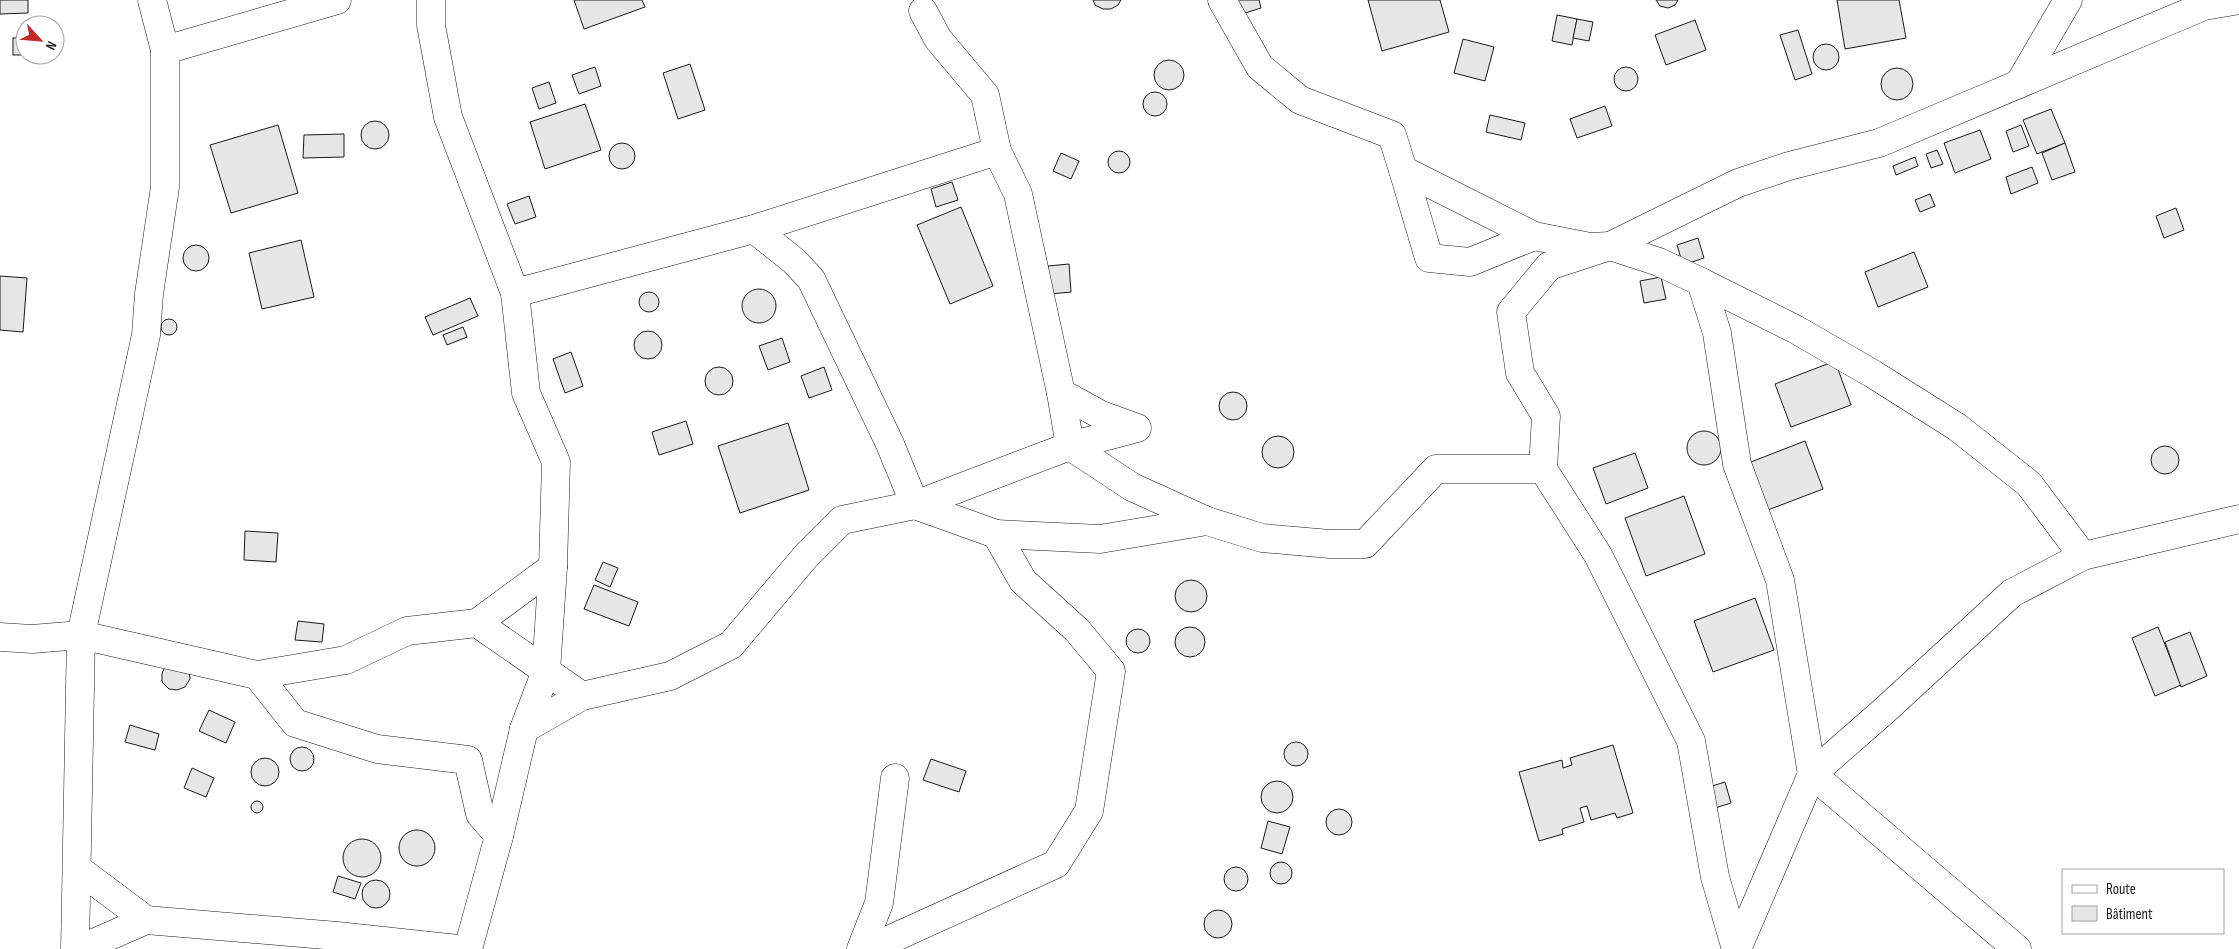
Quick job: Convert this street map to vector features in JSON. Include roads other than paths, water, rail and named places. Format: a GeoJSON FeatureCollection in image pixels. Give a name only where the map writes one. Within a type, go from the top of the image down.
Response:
{"type":"FeatureCollection","features":[{"type":"Feature","properties":{"kind":"street"},"geometry":{"type":"LineString","coordinates":[[75,949],[81,635],[146,335],[149,294],[165,187],[165,50],[152,0]]}},
{"type":"Feature","properties":{"kind":"street"},"geometry":{"type":"LineString","coordinates":[[165,50],[337,0]]}},
{"type":"Feature","properties":{"kind":"street"},"geometry":{"type":"LineString","coordinates":[[431,0],[431,25],[448,117],[515,293],[526,393],[556,462],[553,567],[546,671],[524,730],[499,836],[468,949]]}},
{"type":"Feature","properties":{"kind":"street"},"geometry":{"type":"LineString","coordinates":[[1222,0],[1260,67],[1300,100],[1392,135],[1429,258],[1470,262],[1534,236]]}},
{"type":"Feature","properties":{"kind":"street"},"geometry":{"type":"LineString","coordinates":[[2020,84],[2068,0]]}},
{"type":"Feature","properties":{"kind":"street"},"geometry":{"type":"LineString","coordinates":[[1737,949],[1715,877],[1691,741],[1598,555],[1543,469],[1546,416],[1520,373],[1511,312],[1549,266],[1610,246],[1738,183],[1789,166],[1879,143],[2020,84],[2201,3],[2239,0]]}},
{"type":"Feature","properties":{"kind":"street"},"geometry":{"type":"LineString","coordinates":[[923,11],[938,39],[985,95],[997,151],[1018,194],[1061,393],[1070,446],[1132,487],[1207,521],[1262,538],[1330,544],[1365,544],[1436,469],[1543,469]]}},
{"type":"Feature","properties":{"kind":"street"},"geometry":{"type":"LineString","coordinates":[[515,293],[754,229],[997,151]]}},
{"type":"Feature","properties":{"kind":"street"},"geometry":{"type":"LineString","coordinates":[[1404,170],[1534,236],[1590,247],[1610,246],[1659,262],[1795,329],[1873,374],[1957,427],[2029,484],[2083,556]]}},
{"type":"Feature","properties":{"kind":"street"},"geometry":{"type":"LineString","coordinates":[[754,229],[794,262],[811,279],[890,444],[915,505],[996,534],[1100,539],[1207,521]]}},
{"type":"Feature","properties":{"kind":"street"},"geometry":{"type":"LineString","coordinates":[[1700,282],[1717,333],[1737,464],[1780,580],[1812,774],[2017,949]]}},
{"type":"Feature","properties":{"kind":"street"},"geometry":{"type":"LineString","coordinates":[[524,730],[582,696],[670,676],[731,645],[806,556],[842,520],[915,505],[1070,446],[1137,428],[1101,415],[1061,393]]}},
{"type":"Feature","properties":{"kind":"street"},"geometry":{"type":"LineString","coordinates":[[1737,949],[1812,774],[1885,710],[2012,593],[2083,556],[2239,519]]}},
{"type":"Feature","properties":{"kind":"street"},"geometry":{"type":"LineString","coordinates":[[869,949],[1056,864],[1089,811],[1111,671],[1076,630],[1023,581],[996,534]]}},
{"type":"Feature","properties":{"kind":"street"},"geometry":{"type":"LineString","coordinates":[[0,637],[32,639],[81,635],[257,675],[346,660],[407,631],[477,623],[553,567]]}},
{"type":"Feature","properties":{"kind":"street"},"geometry":{"type":"LineString","coordinates":[[477,623],[582,696]]}},
{"type":"Feature","properties":{"kind":"street"},"geometry":{"type":"LineString","coordinates":[[257,675],[295,723],[377,749],[468,760],[480,814],[499,836]]}},
{"type":"Feature","properties":{"kind":"street"},"geometry":{"type":"LineString","coordinates":[[862,949],[879,903],[895,778]]}},
{"type":"Feature","properties":{"kind":"street"},"geometry":{"type":"LineString","coordinates":[[78,869],[146,920]]}},
{"type":"Feature","properties":{"kind":"street"},"geometry":{"type":"LineString","coordinates":[[80,949],[146,920],[338,936],[458,949]]}}]}
